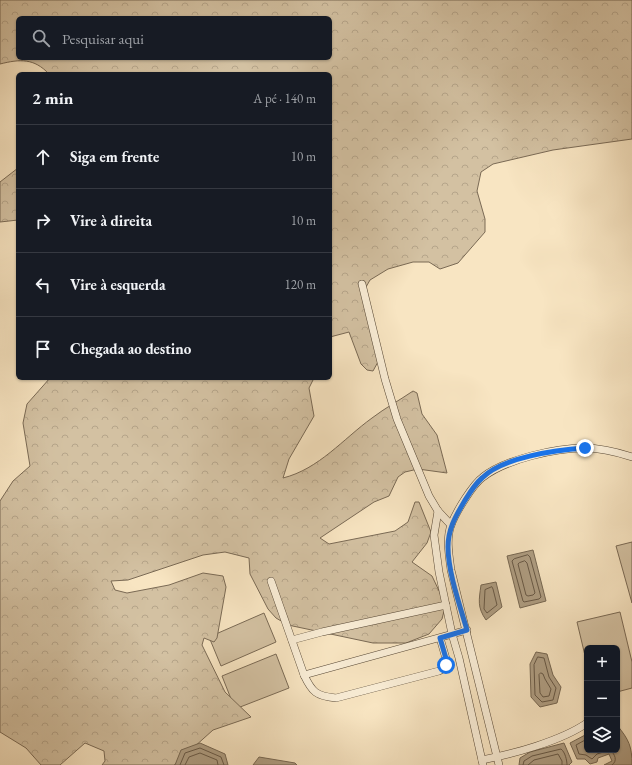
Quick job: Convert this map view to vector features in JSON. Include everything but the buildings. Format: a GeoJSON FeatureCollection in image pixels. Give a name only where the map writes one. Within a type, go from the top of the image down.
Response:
{"type":"FeatureCollection","features":[{"type":"Feature","properties":{"kind":"lane"},"geometry":{"type":"LineString","coordinates":[[362,284],[385,379],[397,419],[429,496],[438,511],[451,525]]}},
{"type":"Feature","properties":{"kind":"lane"},"geometry":{"type":"LineString","coordinates":[[499,765],[451,570],[448,548],[451,525],[471,490],[482,477],[514,460],[562,449],[585,448],[607,450],[632,457]]}},
{"type":"Feature","properties":{"kind":"lane"},"geometry":{"type":"LineString","coordinates":[[438,511],[434,535],[439,572],[452,634],[483,763],[497,757],[554,739],[584,724]]}},
{"type":"Feature","properties":{"kind":"lane"},"geometry":{"type":"LineString","coordinates":[[271,581],[304,675],[310,688],[317,694],[324,697],[336,698],[439,671],[444,668],[447,662],[440,638]]}},
{"type":"Feature","properties":{"kind":"lane"},"geometry":{"type":"LineString","coordinates":[[292,640],[446,604]]}},
{"type":"Feature","properties":{"kind":"lane"},"geometry":{"type":"LineString","coordinates":[[304,675],[467,630]]}},
{"type":"Feature","properties":{"kind":"green space"},"geometry":{"type":"Polygon","coordinates":[[[0,0],[632,0],[632,139],[553,150],[493,164],[481,172],[477,191],[485,219],[485,232],[458,263],[440,269],[429,262],[413,262],[388,269],[370,280],[366,287],[379,360],[373,371],[367,370],[361,364],[349,332],[332,336],[332,72],[47,72],[32,62],[14,61],[0,64],[0,0]]]}},
{"type":"Feature","properties":{"kind":"green space"},"geometry":{"type":"Polygon","coordinates":[[[16,170],[16,220],[0,222],[0,182],[16,170]]]}},
{"type":"Feature","properties":{"kind":"green space"},"geometry":{"type":"Polygon","coordinates":[[[48,380],[313,380],[309,388],[314,416],[289,459],[283,478],[308,468],[382,411],[413,391],[417,393],[422,414],[437,435],[447,473],[418,469],[405,472],[398,477],[389,496],[374,502],[320,538],[329,544],[395,531],[408,522],[415,502],[419,502],[431,532],[427,543],[412,562],[432,576],[441,595],[444,611],[442,619],[429,634],[406,643],[373,643],[288,625],[276,618],[268,609],[250,574],[249,558],[225,552],[203,555],[128,580],[111,581],[115,590],[127,593],[169,585],[203,573],[223,576],[226,587],[217,638],[214,642],[204,638],[202,645],[225,692],[251,717],[213,730],[174,765],[102,765],[105,761],[104,751],[85,743],[60,765],[41,765],[26,748],[0,732],[0,501],[13,481],[30,466],[23,423],[27,404],[48,380]]]}},
{"type":"Feature","properties":{"kind":"green space"},"geometry":{"type":"Polygon","coordinates":[[[632,542],[632,603],[616,546],[632,542]]]}},
{"type":"Feature","properties":{"kind":"green space"},"geometry":{"type":"Polygon","coordinates":[[[620,612],[632,662],[632,688],[620,691],[620,645],[584,645],[584,651],[577,622],[620,612]]]}},
{"type":"Feature","properties":{"kind":"green space"},"geometry":{"type":"Polygon","coordinates":[[[264,613],[276,642],[221,666],[209,637],[264,613]]]}},
{"type":"Feature","properties":{"kind":"green space"},"geometry":{"type":"Polygon","coordinates":[[[276,654],[289,688],[235,709],[222,676],[276,654]]]}},
{"type":"Feature","properties":{"kind":"water"},"geometry":{"type":"Polygon","coordinates":[[[533,550],[546,601],[520,608],[507,556],[533,550]]]}},
{"type":"Feature","properties":{"kind":"water"},"geometry":{"type":"Polygon","coordinates":[[[496,582],[502,607],[486,620],[479,603],[481,585],[496,582]]]}},
{"type":"Feature","properties":{"kind":"water"},"geometry":{"type":"Polygon","coordinates":[[[536,652],[547,654],[553,675],[561,687],[557,703],[540,707],[531,697],[530,664],[536,652]]]}},
{"type":"Feature","properties":{"kind":"water"},"geometry":{"type":"Polygon","coordinates":[[[620,729],[629,744],[632,765],[604,765],[612,761],[609,754],[598,758],[597,762],[590,764],[585,759],[577,759],[570,743],[584,736],[584,753],[620,753],[620,729]]]}},
{"type":"Feature","properties":{"kind":"water"},"geometry":{"type":"Polygon","coordinates":[[[200,743],[225,754],[228,765],[175,765],[181,750],[200,743]]]}},
{"type":"Feature","properties":{"kind":"water"},"geometry":{"type":"Polygon","coordinates":[[[564,743],[572,762],[569,765],[519,765],[520,758],[530,752],[564,743]]]}},
{"type":"Feature","properties":{"kind":"water"},"geometry":{"type":"Polygon","coordinates":[[[259,757],[295,763],[297,765],[253,765],[259,757]]]}},
{"type":"Feature","properties":{"kind":"route"},"geometry":{"type":"LineString","coordinates":[[446,665],[447,662],[440,638],[467,630],[456,592],[448,548],[451,525],[471,490],[482,477],[514,460],[562,449],[585,448]]}}]}
